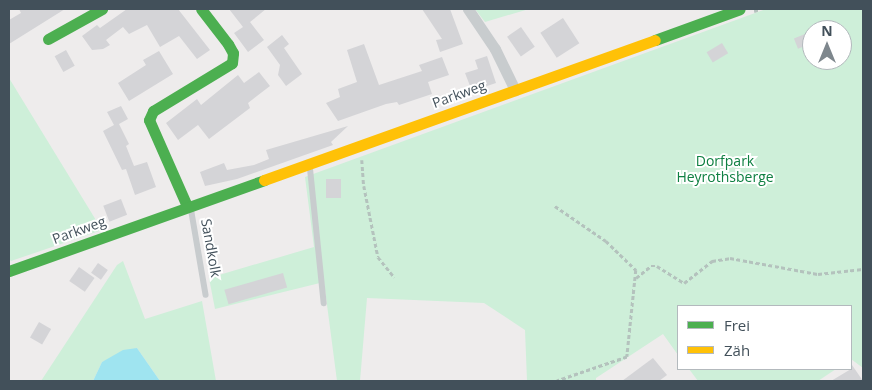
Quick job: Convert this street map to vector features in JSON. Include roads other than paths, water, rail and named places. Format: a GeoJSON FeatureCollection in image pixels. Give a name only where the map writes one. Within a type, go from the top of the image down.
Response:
{"type":"FeatureCollection","features":[{"type":"Feature","properties":{"kind":"street"},"geometry":{"type":"LineString","coordinates":[[48,39],[102,9]]}},
{"type":"Feature","properties":{"kind":"street"},"geometry":{"type":"LineString","coordinates":[[189,206],[149,120],[153,111],[232,63],[233,53],[228,44],[201,9]]}},
{"type":"Feature","properties":{"kind":"street"},"geometry":{"type":"LineString","coordinates":[[468,9],[495,49],[515,90]]}},
{"type":"Feature","properties":{"kind":"street","name":"Parkweg"},"geometry":{"type":"LineString","coordinates":[[9,271],[740,9]]}},
{"type":"Feature","properties":{"kind":"lane"},"geometry":{"type":"LineString","coordinates":[[310,164],[324,303]]}},
{"type":"Feature","properties":{"kind":"lane","name":"Sandkolk"},"geometry":{"type":"LineString","coordinates":[[189,206],[206,295]]}},
{"type":"Feature","properties":{"kind":"water"},"geometry":{"type":"Polygon","coordinates":[[[137,348],[160,381],[93,381],[102,362],[123,350],[137,348]]]}},
{"type":"Feature","properties":{"kind":"park label","name":"Dorfpark Heyrothsberge"},"geometry":{"type":"Point","coordinates":[725,170]}}]}
